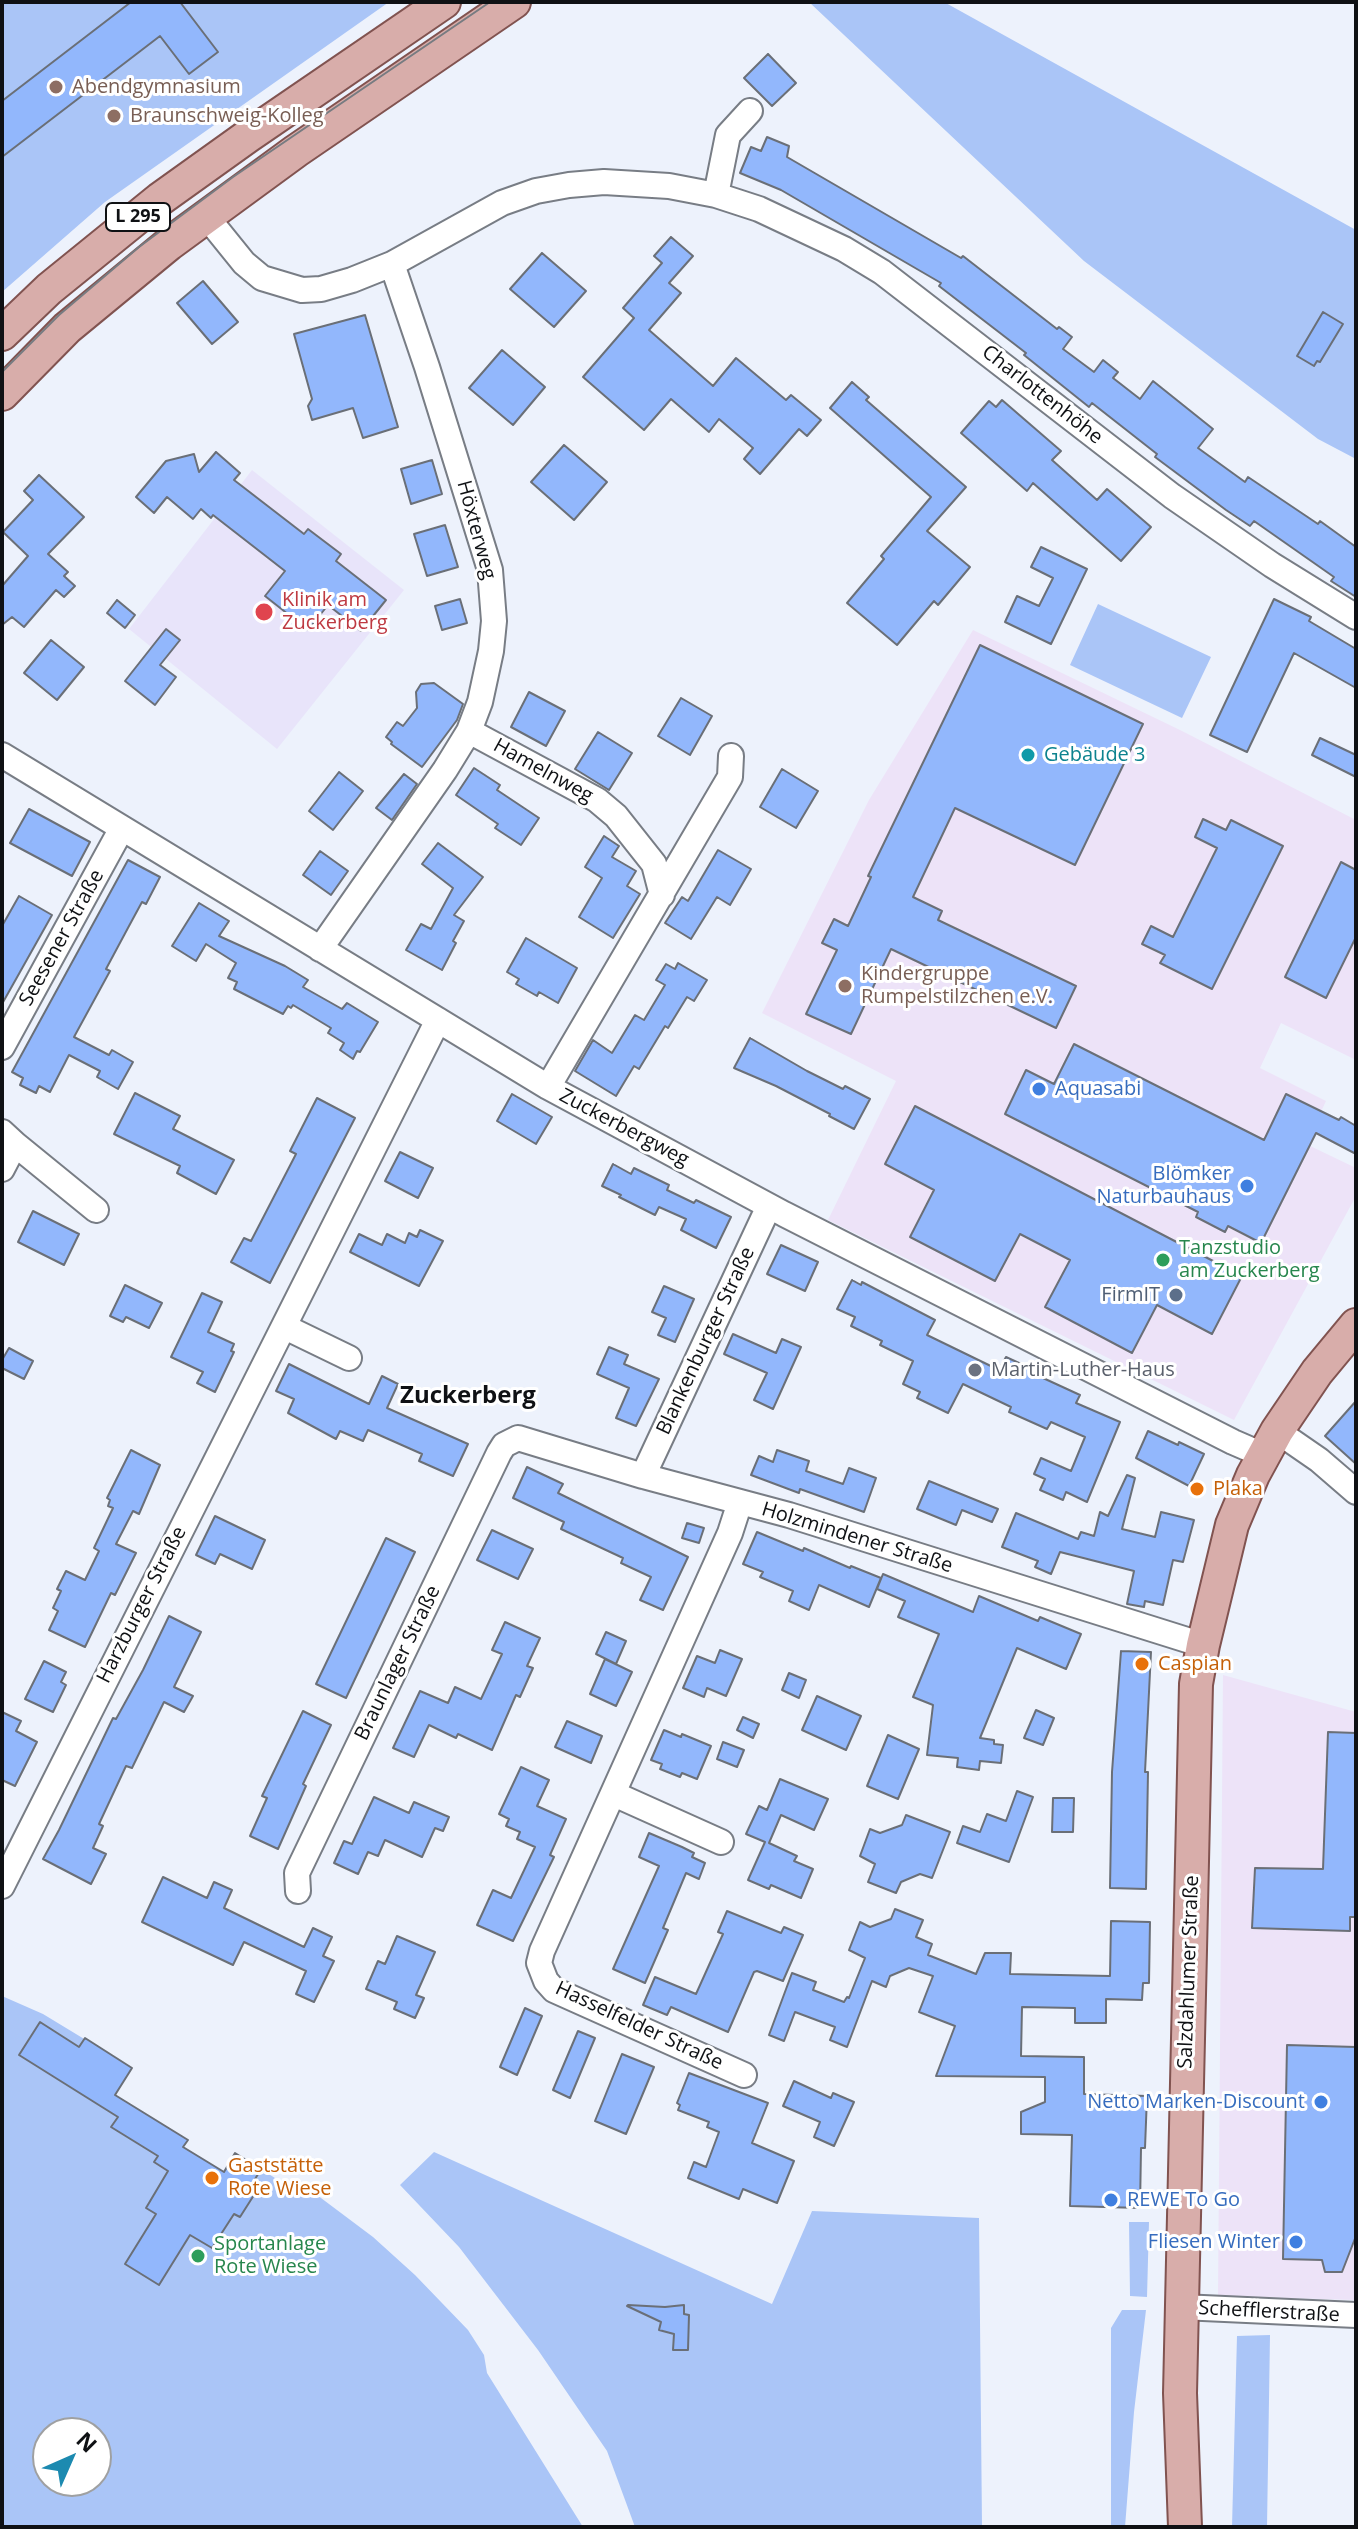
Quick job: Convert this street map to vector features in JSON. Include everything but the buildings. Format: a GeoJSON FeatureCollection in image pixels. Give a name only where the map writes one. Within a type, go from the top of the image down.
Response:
{"type":"FeatureCollection","features":[{"type":"Feature","properties":{"kind":"main road","name":"L 295"},"geometry":{"type":"LineString","coordinates":[[2,334],[49,289],[160,199],[444,2]]}},
{"type":"Feature","properties":{"kind":"main road","name":"L 295"},"geometry":{"type":"LineString","coordinates":[[2,394],[67,328],[206,216],[514,2]]}},
{"type":"Feature","properties":{"kind":"main road","name":"Salzdahlumer Straße"},"geometry":{"type":"LineString","coordinates":[[1185,2527],[1180,2393],[1181,2307],[1196,1684],[1232,1525],[1270,1443],[1317,1372],[1356,1325]]}},
{"type":"Feature","properties":{"kind":"street"},"geometry":{"type":"LineString","coordinates":[[716,195],[728,135],[750,111]]}},
{"type":"Feature","properties":{"kind":"street","name":"Charlottenhöhe"},"geometry":{"type":"LineString","coordinates":[[206,216],[244,263],[262,278],[302,290],[321,289],[352,280],[392,264],[502,203],[536,191],[569,185],[624,182],[669,186],[716,195],[759,209],[844,249],[882,272],[1172,496],[1272,565],[1356,617]]}},
{"type":"Feature","properties":{"kind":"street","name":"Höxterweg"},"geometry":{"type":"LineString","coordinates":[[320,949],[469,731],[480,702],[491,651],[494,621],[490,570],[392,264]]}},
{"type":"Feature","properties":{"kind":"street","name":"Hamelnweg"},"geometry":{"type":"LineString","coordinates":[[469,731],[597,800],[616,816],[654,864],[662,895]]}},
{"type":"Feature","properties":{"kind":"street"},"geometry":{"type":"LineString","coordinates":[[548,1087],[730,777],[731,756]]}},
{"type":"Feature","properties":{"kind":"street","name":"Zuckerbergweg"},"geometry":{"type":"LineString","coordinates":[[4,761],[122,828],[548,1087],[769,1206],[1233,1442],[1270,1443]]}},
{"type":"Feature","properties":{"kind":"street","name":"Seesener Straße"},"geometry":{"type":"LineString","coordinates":[[2,1047],[122,828]]}},
{"type":"Feature","properties":{"kind":"street","name":"Harzburger Straße"},"geometry":{"type":"LineString","coordinates":[[2,1886],[438,1020]]}},
{"type":"Feature","properties":{"kind":"street"},"geometry":{"type":"LineString","coordinates":[[2,1169],[8,1138],[96,1210]]}},
{"type":"Feature","properties":{"kind":"street","name":"Blankenburger Straße"},"geometry":{"type":"LineString","coordinates":[[643,1476],[769,1206]]}},
{"type":"Feature","properties":{"kind":"street"},"geometry":{"type":"LineString","coordinates":[[285,1327],[349,1358]]}},
{"type":"Feature","properties":{"kind":"street","name":"Holzmindener Straße"},"geometry":{"type":"LineString","coordinates":[[510,1440],[527,1439],[643,1476],[789,1515],[1203,1645]]}},
{"type":"Feature","properties":{"kind":"street","name":"Braunlager Straße"},"geometry":{"type":"LineString","coordinates":[[298,1891],[297,1873],[499,1453],[510,1440]]}},
{"type":"Feature","properties":{"kind":"street"},"geometry":{"type":"LineString","coordinates":[[1270,1443],[1319,1460],[1356,1492]]}},
{"type":"Feature","properties":{"kind":"street","name":"Hasselfelder Straße"},"geometry":{"type":"LineString","coordinates":[[740,1502],[730,1533],[539,1963],[541,1972],[554,1990],[744,2075]]}},
{"type":"Feature","properties":{"kind":"street"},"geometry":{"type":"LineString","coordinates":[[614,1794],[721,1842]]}},
{"type":"Feature","properties":{"kind":"street","name":"Schefflerstraße"},"geometry":{"type":"LineString","coordinates":[[1181,2307],[1356,2315]]}},
{"type":"Feature","properties":{"kind":"shaded area","name":"Braunschweig-Kolleg"},"geometry":{"type":"Polygon","coordinates":[[[2,2],[389,2],[105,202],[2,292],[2,2]]]}},
{"type":"Feature","properties":{"kind":"shaded area"},"geometry":{"type":"Polygon","coordinates":[[[809,2],[944,2],[1356,230],[1356,459],[1318,439],[1084,261],[809,2]]]}},
{"type":"Feature","properties":{"kind":"shaded area","name":"Klinik am Zuckerberg"},"geometry":{"type":"Polygon","coordinates":[[[252,470],[404,590],[277,749],[129,629],[252,470]]]}},
{"type":"Feature","properties":{"kind":"shaded area"},"geometry":{"type":"Polygon","coordinates":[[[1098,604],[1211,657],[1182,718],[1070,665],[1098,604]]]}},
{"type":"Feature","properties":{"kind":"shaded area"},"geometry":{"type":"Polygon","coordinates":[[[973,630],[1182,731],[1356,820],[1356,1060],[1281,1023],[1260,1068],[1326,1101],[1306,1144],[1356,1168],[1356,1196],[1234,1420],[828,1220],[896,1081],[762,1013],[869,800],[973,630]]]}},
{"type":"Feature","properties":{"kind":"shaded area"},"geometry":{"type":"Polygon","coordinates":[[[1223,1675],[1356,1712],[1356,2300],[1218,2296],[1223,1675]]]}},
{"type":"Feature","properties":{"kind":"shaded area","name":"Sportanlage Rote Wiese"},"geometry":{"type":"Polygon","coordinates":[[[2,1996],[43,2014],[132,2068],[115,2095],[188,2140],[184,2147],[223,2172],[235,2153],[283,2183],[286,2179],[317,2195],[373,2237],[415,2275],[468,2330],[484,2355],[487,2373],[583,2527],[2,2527],[2,1996]]]}},
{"type":"Feature","properties":{"kind":"shaded area"},"geometry":{"type":"Polygon","coordinates":[[[434,2152],[772,2304],[812,2211],[979,2218],[982,2527],[635,2527],[607,2451],[538,2350],[459,2247],[400,2185],[434,2152]]]}},
{"type":"Feature","properties":{"kind":"shaded area"},"geometry":{"type":"Polygon","coordinates":[[[1129,2222],[1149,2222],[1147,2297],[1130,2296],[1129,2222]]]}},
{"type":"Feature","properties":{"kind":"shaded area"},"geometry":{"type":"Polygon","coordinates":[[[1122,2310],[1146,2310],[1125,2527],[1111,2527],[1111,2328],[1122,2310]]]}},
{"type":"Feature","properties":{"kind":"shaded area"},"geometry":{"type":"Polygon","coordinates":[[[1270,2335],[1267,2527],[1232,2527],[1237,2336],[1270,2335]]]}},
{"type":"Feature","properties":{"kind":"tram line"},"geometry":{"type":"LineString","coordinates":[[2,372],[59,315],[139,247],[233,177],[490,2]]}},
{"type":"Feature","properties":{"kind":"place","name":"Abendgymnasium"},"geometry":{"type":"Point","coordinates":[56,87]}},
{"type":"Feature","properties":{"kind":"place","name":"Braunschweig-Kolleg"},"geometry":{"type":"Point","coordinates":[114,116]}},
{"type":"Feature","properties":{"kind":"place","name":"Klinik am Zuckerberg"},"geometry":{"type":"Point","coordinates":[264,612]}},
{"type":"Feature","properties":{"kind":"place","name":"Gebäude 3"},"geometry":{"type":"Point","coordinates":[1028,755]}},
{"type":"Feature","properties":{"kind":"place","name":"Kindergruppe Rumpelstilzchen e.V."},"geometry":{"type":"Point","coordinates":[845,986]}},
{"type":"Feature","properties":{"kind":"place","name":"Aquasabi"},"geometry":{"type":"Point","coordinates":[1039,1089]}},
{"type":"Feature","properties":{"kind":"place","name":"Blömker Naturbauhaus"},"geometry":{"type":"Point","coordinates":[1247,1186]}},
{"type":"Feature","properties":{"kind":"place","name":"Tanzstudio am Zuckerberg"},"geometry":{"type":"Point","coordinates":[1163,1260]}},
{"type":"Feature","properties":{"kind":"place","name":"FirmIT"},"geometry":{"type":"Point","coordinates":[1176,1295]}},
{"type":"Feature","properties":{"kind":"place","name":"Martin-Luther-Haus"},"geometry":{"type":"Point","coordinates":[975,1370]}},
{"type":"Feature","properties":{"kind":"place","name":"Plaka"},"geometry":{"type":"Point","coordinates":[1197,1489]}},
{"type":"Feature","properties":{"kind":"place","name":"Caspian"},"geometry":{"type":"Point","coordinates":[1142,1664]}},
{"type":"Feature","properties":{"kind":"place","name":"Netto Marken-Discount"},"geometry":{"type":"Point","coordinates":[1321,2102]}},
{"type":"Feature","properties":{"kind":"place","name":"Gaststätte Rote Wiese"},"geometry":{"type":"Point","coordinates":[212,2178]}},
{"type":"Feature","properties":{"kind":"place","name":"REWE To Go"},"geometry":{"type":"Point","coordinates":[1111,2200]}},
{"type":"Feature","properties":{"kind":"place","name":"Fliesen Winter"},"geometry":{"type":"Point","coordinates":[1296,2242]}},
{"type":"Feature","properties":{"kind":"place","name":"Sportanlage Rote Wiese"},"geometry":{"type":"Point","coordinates":[198,2256]}},
{"type":"Feature","properties":{"kind":"district","name":"Zuckerberg"},"geometry":{"type":"Point","coordinates":[468,1396]}}]}
